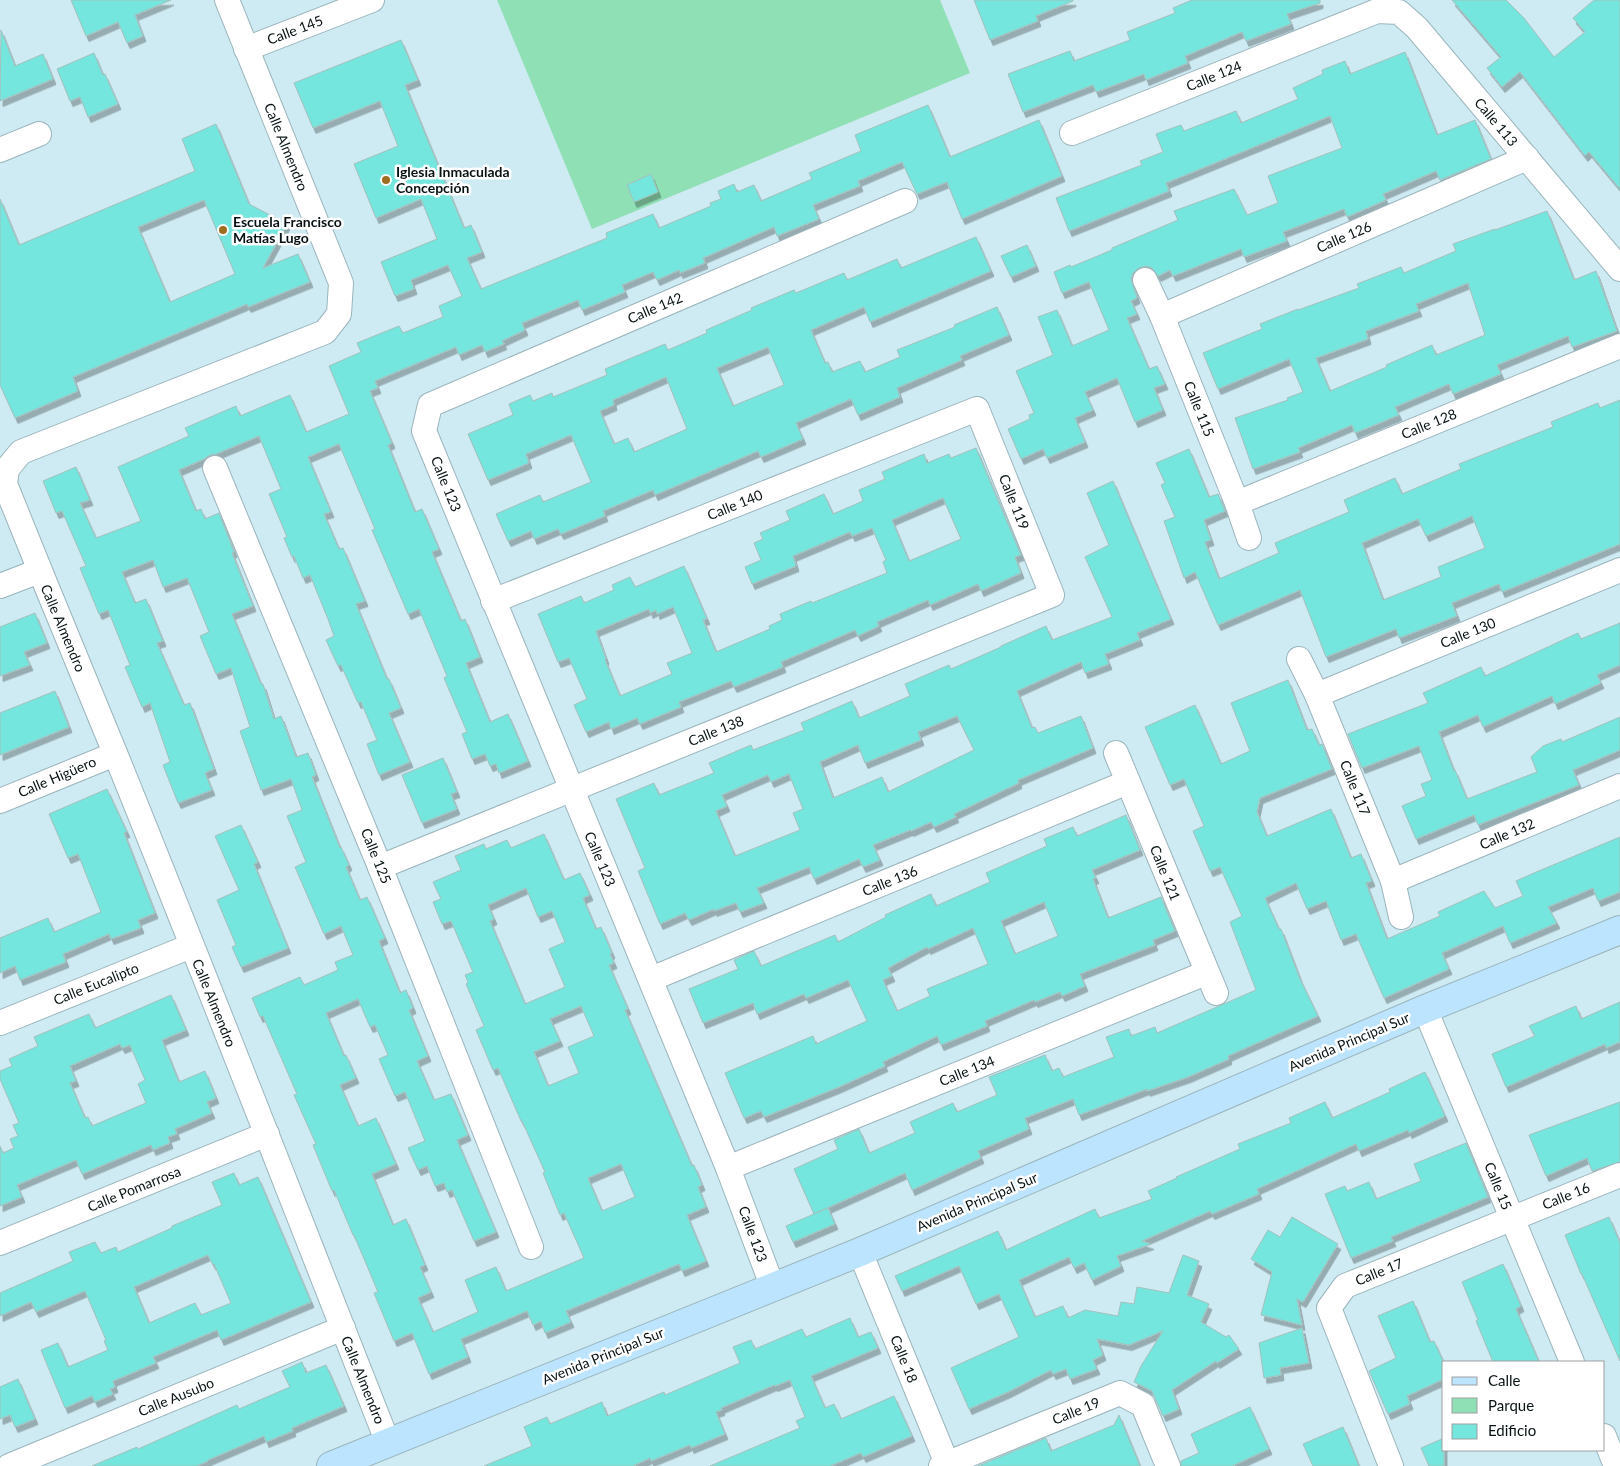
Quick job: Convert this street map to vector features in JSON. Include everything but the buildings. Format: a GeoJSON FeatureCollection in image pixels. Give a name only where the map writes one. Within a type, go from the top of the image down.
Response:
{"type":"FeatureCollection","features":[{"type":"Feature","properties":{"kind":"street","name":"Calle Almendro"},"geometry":{"type":"LineString","coordinates":[[228,0],[341,283],[339,314],[325,332],[21,452],[7,469],[5,484],[267,1134],[388,1443]]}},
{"type":"Feature","properties":{"kind":"street","name":"Calle 145"},"geometry":{"type":"LineString","coordinates":[[246,49],[372,0]]}},
{"type":"Feature","properties":{"kind":"street","name":"Calle 113"},"geometry":{"type":"LineString","coordinates":[[1356,20],[1377,11],[1399,12],[1417,28],[1620,269]]}},
{"type":"Feature","properties":{"kind":"street","name":"Calle 124"},"geometry":{"type":"LineString","coordinates":[[1072,133],[1356,20]]}},
{"type":"Feature","properties":{"kind":"street"},"geometry":{"type":"LineString","coordinates":[[0,150],[39,134]]}},
{"type":"Feature","properties":{"kind":"street","name":"Calle 126"},"geometry":{"type":"LineString","coordinates":[[1162,316],[1527,158]]}},
{"type":"Feature","properties":{"kind":"street","name":"Calle 142"},"geometry":{"type":"LineString","coordinates":[[424,431],[430,405],[905,201]]}},
{"type":"Feature","properties":{"kind":"street","name":"Calle 115"},"geometry":{"type":"LineString","coordinates":[[1145,280],[1162,316],[1237,502],[1249,538]]}},
{"type":"Feature","properties":{"kind":"street","name":"Calle 128"},"geometry":{"type":"LineString","coordinates":[[1237,502],[1620,346]]}},
{"type":"Feature","properties":{"kind":"street","name":"Calle 119"},"geometry":{"type":"LineString","coordinates":[[976,409],[1052,595]]}},
{"type":"Feature","properties":{"kind":"street","name":"Calle 140"},"geometry":{"type":"LineString","coordinates":[[493,601],[976,409]]}},
{"type":"Feature","properties":{"kind":"street","name":"Calle 123"},"geometry":{"type":"LineString","coordinates":[[424,431],[728,1168],[773,1288]]}},
{"type":"Feature","properties":{"kind":"street","name":"Calle 125"},"geometry":{"type":"LineString","coordinates":[[215,468],[380,868],[531,1247]]}},
{"type":"Feature","properties":{"kind":"street","name":"Calle 130"},"geometry":{"type":"LineString","coordinates":[[1317,695],[1620,570]]}},
{"type":"Feature","properties":{"kind":"street"},"geometry":{"type":"LineString","coordinates":[[0,586],[39,571]]}},
{"type":"Feature","properties":{"kind":"street","name":"Calle 138"},"geometry":{"type":"LineString","coordinates":[[380,868],[1052,595]]}},
{"type":"Feature","properties":{"kind":"street","name":"Calle 117"},"geometry":{"type":"LineString","coordinates":[[1299,659],[1317,695],[1393,881],[1401,917]]}},
{"type":"Feature","properties":{"kind":"street","name":"Calle 121"},"geometry":{"type":"LineString","coordinates":[[1116,752],[1211,983]]}},
{"type":"Feature","properties":{"kind":"street","name":"Calle Higüero"},"geometry":{"type":"LineString","coordinates":[[0,801],[115,754]]}},
{"type":"Feature","properties":{"kind":"street","name":"Calle 136"},"geometry":{"type":"LineString","coordinates":[[651,980],[1128,782]]}},
{"type":"Feature","properties":{"kind":"street","name":"Calle 132"},"geometry":{"type":"LineString","coordinates":[[1393,881],[1620,786]]}},
{"type":"Feature","properties":{"kind":"street","name":"Avenida Principal Sur"},"geometry":{"type":"LineString","coordinates":[[331,1466],[860,1252],[1425,1009],[1620,930]]}},
{"type":"Feature","properties":{"kind":"street","name":"Calle Eucalipto"},"geometry":{"type":"LineString","coordinates":[[0,1023],[191,946]]}},
{"type":"Feature","properties":{"kind":"street","name":"Calle 134"},"geometry":{"type":"LineString","coordinates":[[728,1168],[1211,983]]}},
{"type":"Feature","properties":{"kind":"street","name":"Calle 15"},"geometry":{"type":"LineString","coordinates":[[1425,1009],[1572,1361]]}},
{"type":"Feature","properties":{"kind":"street","name":"Calle Pomarrosa"},"geometry":{"type":"LineString","coordinates":[[0,1243],[267,1134]]}},
{"type":"Feature","properties":{"kind":"street","name":"Calle 16"},"geometry":{"type":"LineString","coordinates":[[1511,1218],[1620,1174]]}},
{"type":"Feature","properties":{"kind":"street","name":"Calle 17"},"geometry":{"type":"LineString","coordinates":[[1391,1466],[1329,1308],[1345,1286],[1511,1218]]}},
{"type":"Feature","properties":{"kind":"street","name":"Calle 18"},"geometry":{"type":"LineString","coordinates":[[860,1252],[946,1465]]}},
{"type":"Feature","properties":{"kind":"street","name":"Calle Ausubo"},"geometry":{"type":"LineString","coordinates":[[9,1466],[343,1328]]}},
{"type":"Feature","properties":{"kind":"street","name":"Calle 19"},"geometry":{"type":"LineString","coordinates":[[946,1465],[1120,1393],[1143,1405],[1168,1466]]}},
{"type":"Feature","properties":{"kind":"street"},"geometry":{"type":"LineString","coordinates":[[1605,1438],[1616,1466]]}},
{"type":"Feature","properties":{"kind":"green space"},"geometry":{"type":"Polygon","coordinates":[[[497,0],[940,0],[970,73],[592,229],[497,0]]]}},
{"type":"Feature","properties":{"kind":"place","name":"Iglesia Inmaculada Concepción"},"geometry":{"type":"Point","coordinates":[386,180]}},
{"type":"Feature","properties":{"kind":"place","name":"Escuela Francisco Matías Lugo"},"geometry":{"type":"Point","coordinates":[223,230]}}]}
